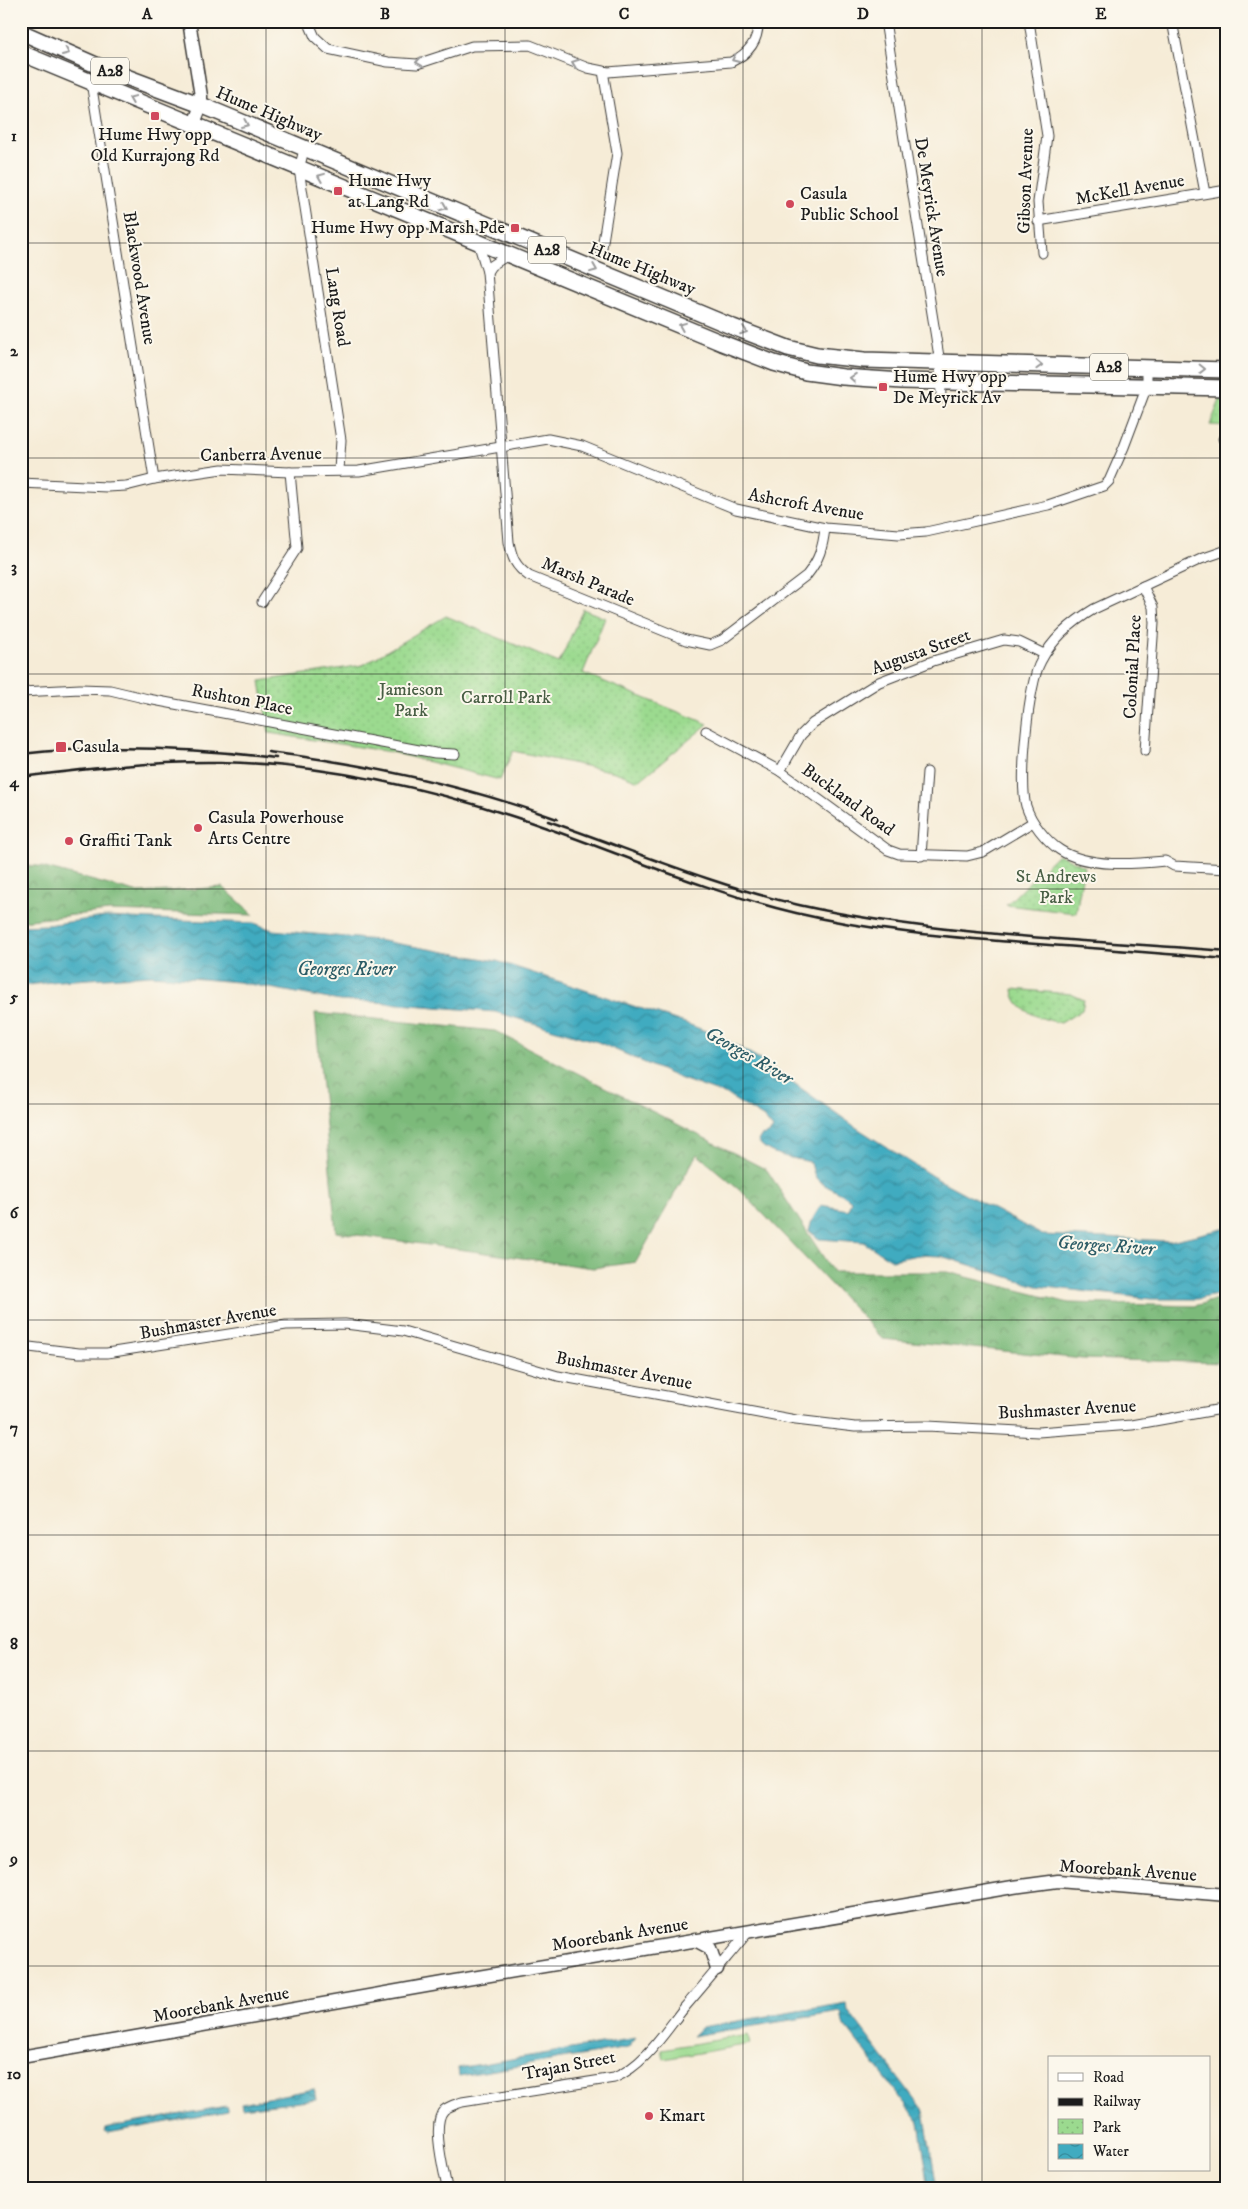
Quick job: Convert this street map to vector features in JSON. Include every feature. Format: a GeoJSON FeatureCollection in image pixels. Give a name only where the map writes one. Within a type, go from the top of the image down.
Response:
{"type":"FeatureCollection","features":[{"type":"Feature","properties":{"kind":"highway","name":"Hume Highway"},"geometry":{"type":"LineString","coordinates":[[21,32],[105,69],[201,105],[304,150],[788,348],[817,355],[864,360],[1227,370]]}},
{"type":"Feature","properties":{"kind":"highway","name":"A28"},"geometry":{"type":"LineString","coordinates":[[21,53],[508,255],[774,363],[806,372],[843,377],[942,382],[1227,388]]}},
{"type":"Feature","properties":{"kind":"main road"},"geometry":{"type":"LineString","coordinates":[[189,21],[198,68],[201,105],[194,124]]}},
{"type":"Feature","properties":{"kind":"main road","name":"Moorebank Avenue"},"geometry":{"type":"LineString","coordinates":[[21,2057],[1012,1887],[1058,1881],[1227,1895]]}},
{"type":"Feature","properties":{"kind":"main road"},"geometry":{"type":"LineString","coordinates":[[695,1940],[710,1948],[717,1969]]}},
{"type":"Feature","properties":{"kind":"street"},"geometry":{"type":"LineString","coordinates":[[308,21],[315,37],[328,49],[388,62],[417,64],[472,46],[530,45],[603,72],[731,62],[753,46],[757,38],[758,21]]}},
{"type":"Feature","properties":{"kind":"street","name":"De Meyrick Avenue"},"geometry":{"type":"LineString","coordinates":[[885,21],[940,363],[941,398]]}},
{"type":"Feature","properties":{"kind":"street","name":"Gibson Avenue"},"geometry":{"type":"LineString","coordinates":[[1029,21],[1047,136],[1038,202],[1042,253]]}},
{"type":"Feature","properties":{"kind":"street"},"geometry":{"type":"LineString","coordinates":[[1172,21],[1205,193]]}},
{"type":"Feature","properties":{"kind":"street"},"geometry":{"type":"LineString","coordinates":[[601,254],[617,153],[603,72]]}},
{"type":"Feature","properties":{"kind":"street","name":"Blackwood Avenue"},"geometry":{"type":"LineString","coordinates":[[91,82],[154,479]]}},
{"type":"Feature","properties":{"kind":"street","name":"Lang Road"},"geometry":{"type":"LineString","coordinates":[[304,150],[299,169],[341,440],[339,470]]}},
{"type":"Feature","properties":{"kind":"street","name":"McKell Avenue"},"geometry":{"type":"LineString","coordinates":[[1038,221],[1227,190]]}},
{"type":"Feature","properties":{"kind":"street","name":"Marsh Parade"},"geometry":{"type":"LineString","coordinates":[[478,242],[487,272],[509,542],[511,556],[517,567],[529,576],[686,640],[710,645],[722,640],[807,575],[817,562],[822,551],[825,528]]}},
{"type":"Feature","properties":{"kind":"street"},"geometry":{"type":"LineString","coordinates":[[487,272],[491,266],[508,255]]}},
{"type":"Feature","properties":{"kind":"street","name":"Ashcroft Avenue"},"geometry":{"type":"LineString","coordinates":[[501,447],[548,439],[568,442],[718,503],[825,528],[899,534],[926,532],[1048,505],[1099,489],[1109,481],[1124,447],[1147,386],[1147,368]]}},
{"type":"Feature","properties":{"kind":"street","name":"Canberra Avenue"},"geometry":{"type":"LineString","coordinates":[[21,483],[107,487],[126,486],[154,479],[222,469],[290,472],[381,469],[501,447]]}},
{"type":"Feature","properties":{"kind":"street"},"geometry":{"type":"LineString","coordinates":[[262,602],[297,548],[290,472]]}},
{"type":"Feature","properties":{"kind":"street"},"geometry":{"type":"LineString","coordinates":[[1227,550],[1201,559],[1079,618],[1053,641],[1044,654],[1034,677],[1029,696],[1024,790],[1026,805],[1033,822],[1052,844],[1062,851],[1077,857],[1106,862],[1165,861],[1174,866],[1227,869]]}},
{"type":"Feature","properties":{"kind":"street","name":"Colonial Place"},"geometry":{"type":"LineString","coordinates":[[1143,586],[1152,607],[1154,623],[1145,751]]}},
{"type":"Feature","properties":{"kind":"street","name":"Augusta Street"},"geometry":{"type":"LineString","coordinates":[[780,771],[802,734],[813,723],[879,682],[933,661],[1004,640],[1019,642],[1044,654]]}},
{"type":"Feature","properties":{"kind":"street","name":"Rushton Place"},"geometry":{"type":"LineString","coordinates":[[21,692],[80,689],[110,690],[148,699],[426,752],[455,754]]}},
{"type":"Feature","properties":{"kind":"street","name":"Buckland Road"},"geometry":{"type":"LineString","coordinates":[[706,731],[780,771],[888,850],[898,854],[953,857],[975,854],[1003,841],[1033,822]]}},
{"type":"Feature","properties":{"kind":"street"},"geometry":{"type":"LineString","coordinates":[[921,856],[927,772]]}},
{"type":"Feature","properties":{"kind":"street","name":"Bushmaster Avenue"},"geometry":{"type":"LineString","coordinates":[[21,1346],[79,1353],[106,1353],[286,1325],[345,1324],[403,1332],[558,1376],[796,1420],[856,1426],[927,1426],[1038,1432],[1132,1425],[1216,1410],[1227,1412]]}},
{"type":"Feature","properties":{"kind":"street","name":"Trajan Street"},"geometry":{"type":"LineString","coordinates":[[447,2188],[438,2130],[440,2116],[444,2110],[462,2102],[614,2078],[625,2073],[637,2064],[656,2043],[749,1931]]}},
{"type":"Feature","properties":{"kind":"green space"},"geometry":{"type":"Polygon","coordinates":[[[1220,400],[1227,400],[1227,426],[1210,425],[1220,400]]]}},
{"type":"Feature","properties":{"kind":"green space"},"geometry":{"type":"Polygon","coordinates":[[[583,609],[605,618],[583,673],[708,724],[639,781],[615,772],[513,751],[500,780],[391,752],[269,733],[260,681],[363,665],[446,616],[559,663],[583,609]]]}},
{"type":"Feature","properties":{"kind":"green space","name":"St Andrews Park"},"geometry":{"type":"Polygon","coordinates":[[[1058,854],[1084,866],[1076,913],[1006,905],[1058,854]]]}},
{"type":"Feature","properties":{"kind":"green space"},"geometry":{"type":"Polygon","coordinates":[[[21,866],[38,866],[139,893],[223,887],[254,915],[109,911],[21,921],[21,866]]]}},
{"type":"Feature","properties":{"kind":"green space"},"geometry":{"type":"Polygon","coordinates":[[[1013,989],[1071,994],[1084,1000],[1082,1010],[1061,1023],[1045,1019],[1023,1008],[1018,1003],[1013,989]]]}},
{"type":"Feature","properties":{"kind":"green space"},"geometry":{"type":"Polygon","coordinates":[[[315,1013],[495,1031],[767,1170],[833,1272],[947,1272],[1069,1303],[1195,1306],[1227,1296],[1227,1363],[1083,1359],[883,1339],[744,1194],[697,1154],[636,1262],[593,1268],[336,1232],[315,1013]]]}},
{"type":"Feature","properties":{"kind":"green space"},"geometry":{"type":"Polygon","coordinates":[[[748,2035],[750,2044],[664,2059],[662,2049],[748,2035]]]}},
{"type":"Feature","properties":{"kind":"water","name":"Georges River"},"geometry":{"type":"Polygon","coordinates":[[[105,917],[254,923],[273,930],[377,940],[497,961],[685,1023],[721,1037],[760,1059],[857,1128],[932,1176],[1042,1235],[1170,1241],[1227,1228],[1227,1293],[1197,1299],[1151,1299],[1037,1286],[941,1256],[918,1255],[892,1260],[863,1242],[819,1239],[809,1231],[812,1220],[821,1205],[848,1210],[851,1201],[819,1181],[810,1162],[782,1156],[762,1146],[758,1141],[761,1136],[769,1134],[773,1129],[764,1118],[727,1095],[679,1078],[598,1042],[495,1012],[340,1001],[238,982],[151,975],[59,981],[21,986],[21,926],[47,925],[105,917]]]}},
{"type":"Feature","properties":{"kind":"water"},"geometry":{"type":"Polygon","coordinates":[[[847,2003],[848,2011],[924,2111],[937,2188],[929,2188],[919,2122],[843,2023],[841,2012],[692,2036],[701,2027],[847,2003]]]}},
{"type":"Feature","properties":{"kind":"water"},"geometry":{"type":"Polygon","coordinates":[[[636,2038],[628,2048],[459,2076],[458,2068],[636,2038]]]}},
{"type":"Feature","properties":{"kind":"water"},"geometry":{"type":"Polygon","coordinates":[[[314,2089],[316,2099],[242,2108],[241,2103],[314,2089]]]}},
{"type":"Feature","properties":{"kind":"water"},"geometry":{"type":"Polygon","coordinates":[[[226,2106],[228,2111],[108,2133],[104,2131],[105,2128],[226,2106]]]}},
{"type":"Feature","properties":{"kind":"railway"},"geometry":{"type":"LineString","coordinates":[[21,754],[85,749],[148,748],[276,758]]}},
{"type":"Feature","properties":{"kind":"railway"},"geometry":{"type":"LineString","coordinates":[[268,752],[342,763],[414,777],[486,796],[557,819]]}},
{"type":"Feature","properties":{"kind":"railway"},"geometry":{"type":"LineString","coordinates":[[21,777],[120,766],[194,762],[297,767],[375,780],[452,798],[527,821],[728,894],[824,919],[938,936],[1227,959]]}},
{"type":"Feature","properties":{"kind":"railway"},"geometry":{"type":"LineString","coordinates":[[548,821],[735,888],[799,905],[851,915],[904,924],[1012,936],[1227,951]]}},
{"type":"Feature","properties":{"kind":"place","name":"Hume Hwy opp Old Kurrajong Rd"},"geometry":{"type":"Point","coordinates":[155,116]}},
{"type":"Feature","properties":{"kind":"place","name":"Hume Hwy at Lang Rd"},"geometry":{"type":"Point","coordinates":[338,191]}},
{"type":"Feature","properties":{"kind":"place","name":"Casula Public School"},"geometry":{"type":"Point","coordinates":[790,204]}},
{"type":"Feature","properties":{"kind":"place","name":"Hume Hwy opp Marsh Pde"},"geometry":{"type":"Point","coordinates":[515,228]}},
{"type":"Feature","properties":{"kind":"place","name":"Hume Hwy opp De Meyrick Av"},"geometry":{"type":"Point","coordinates":[883,387]}},
{"type":"Feature","properties":{"kind":"place","name":"Casula"},"geometry":{"type":"Point","coordinates":[61,747]}},
{"type":"Feature","properties":{"kind":"place","name":"Casula Powerhouse Arts Centre"},"geometry":{"type":"Point","coordinates":[198,828]}},
{"type":"Feature","properties":{"kind":"place","name":"Graffiti Tank"},"geometry":{"type":"Point","coordinates":[69,841]}},
{"type":"Feature","properties":{"kind":"place","name":"Kmart"},"geometry":{"type":"Point","coordinates":[649,2116]}},
{"type":"Feature","properties":{"kind":"park label","name":"Carroll Park"},"geometry":{"type":"Point","coordinates":[506,698]}},
{"type":"Feature","properties":{"kind":"park label","name":"Jamieson Park"},"geometry":{"type":"Point","coordinates":[411,700]}}]}
